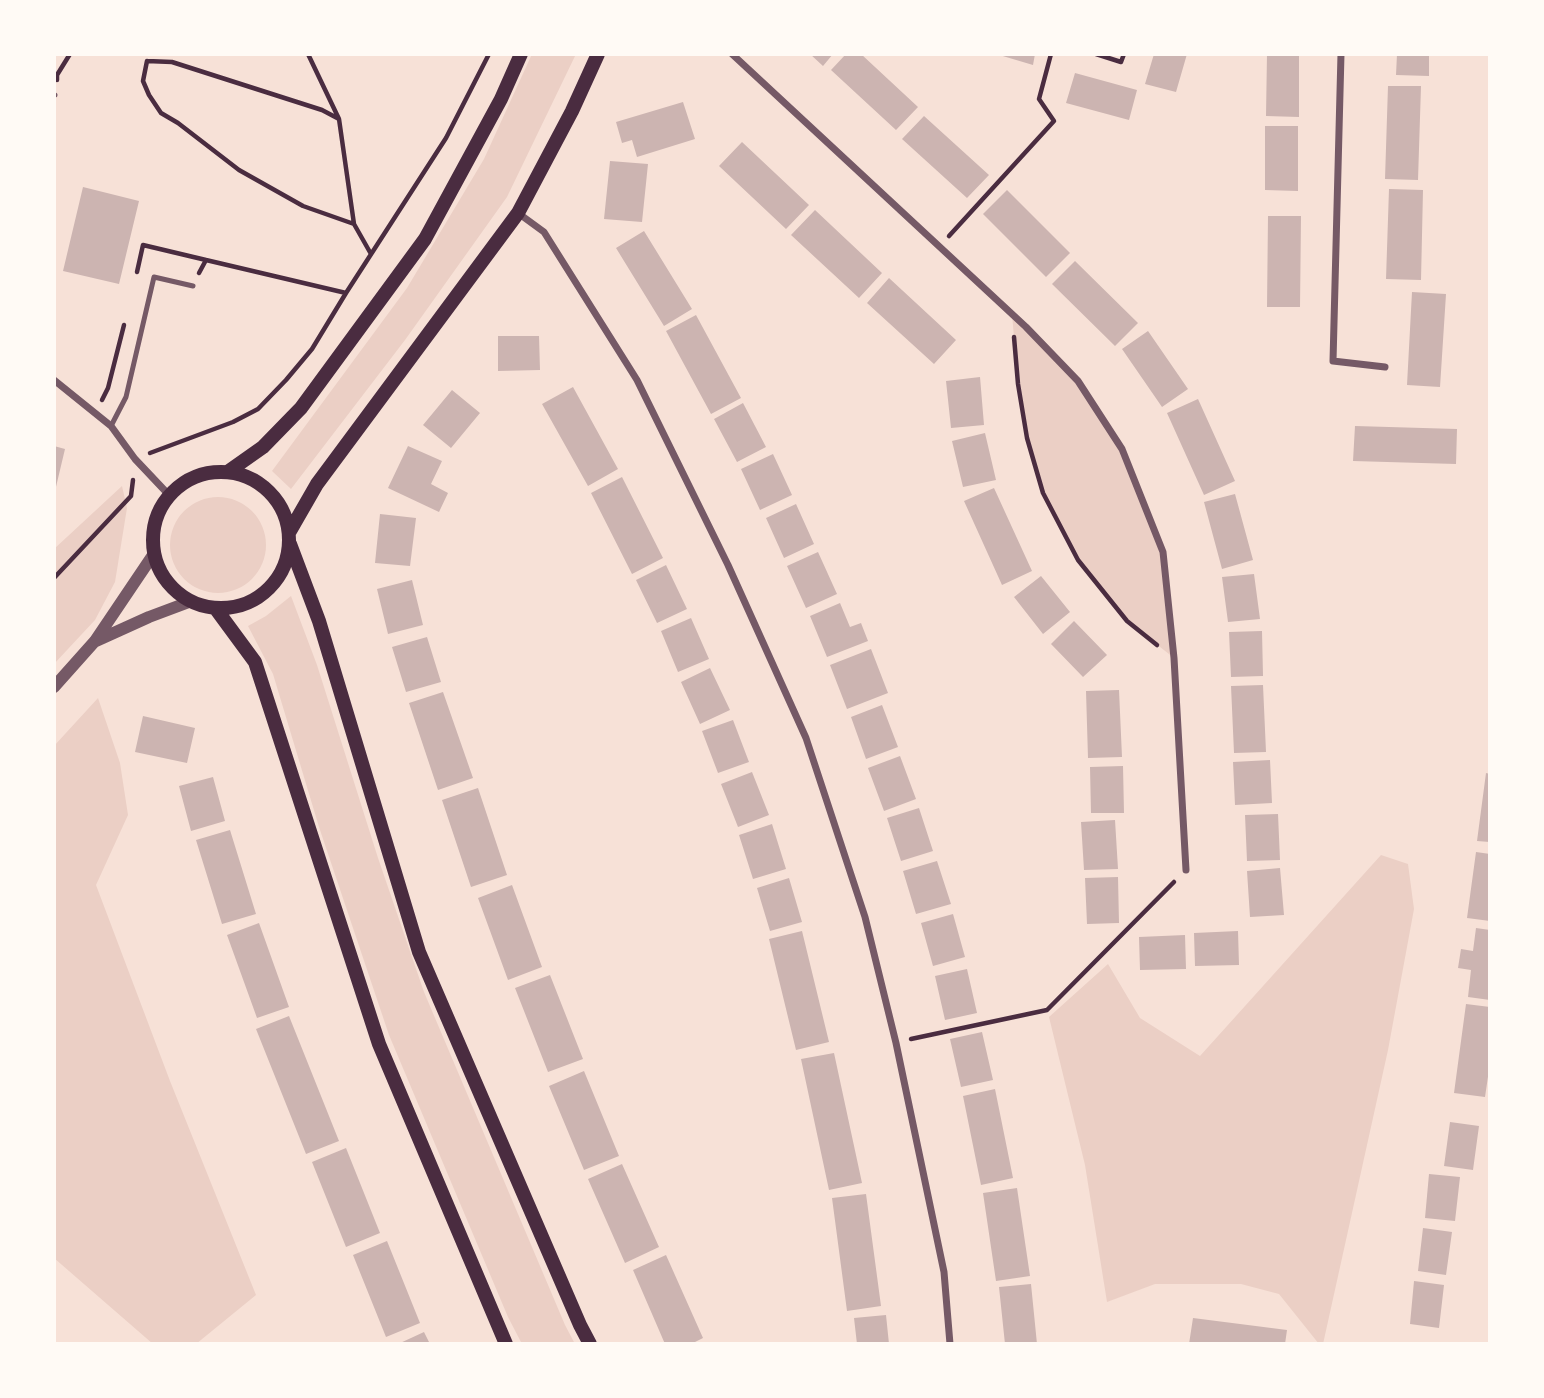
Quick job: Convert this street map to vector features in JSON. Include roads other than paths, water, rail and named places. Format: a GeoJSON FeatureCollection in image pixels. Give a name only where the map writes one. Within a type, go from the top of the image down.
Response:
{"type":"FeatureCollection","features":[{"type":"Feature","properties":{"kind":"main road"},"geometry":{"type":"LineString","coordinates":[[229,471],[263,447],[301,408],[425,239],[501,99],[521,54]]}},
{"type":"Feature","properties":{"kind":"main road"},"geometry":{"type":"LineString","coordinates":[[590,1344],[419,952],[318,621],[290,538],[279,503],[257,481],[229,471],[196,475],[169,495],[154,523],[153,555],[166,582],[189,602],[216,609],[252,603],[279,578],[290,538],[317,484],[518,213],[572,111],[598,54]]}},
{"type":"Feature","properties":{"kind":"main road"},"geometry":{"type":"LineString","coordinates":[[216,609],[256,663],[379,1044],[506,1344]]}},
{"type":"Feature","properties":{"kind":"street"},"geometry":{"type":"LineString","coordinates":[[732,54],[1012,314],[1078,381],[1122,449],[1163,552],[1174,658],[1186,870]]}},
{"type":"Feature","properties":{"kind":"street"},"geometry":{"type":"LineString","coordinates":[[1341,54],[1333,361],[1385,367]]}},
{"type":"Feature","properties":{"kind":"street"},"geometry":{"type":"LineString","coordinates":[[518,213],[544,232],[638,380],[728,565],[806,738],[865,917],[896,1043],[944,1272],[950,1344]]}},
{"type":"Feature","properties":{"kind":"street"},"geometry":{"type":"LineString","coordinates":[[54,380],[111,426],[135,459],[169,495]]}},
{"type":"Feature","properties":{"kind":"street"},"geometry":{"type":"LineString","coordinates":[[54,687],[95,641],[153,555]]}},
{"type":"Feature","properties":{"kind":"street"},"geometry":{"type":"LineString","coordinates":[[95,641],[189,602]]}},
{"type":"Feature","properties":{"kind":"lane"},"geometry":{"type":"LineString","coordinates":[[111,426],[125,397],[154,277],[193,286]]}}]}
